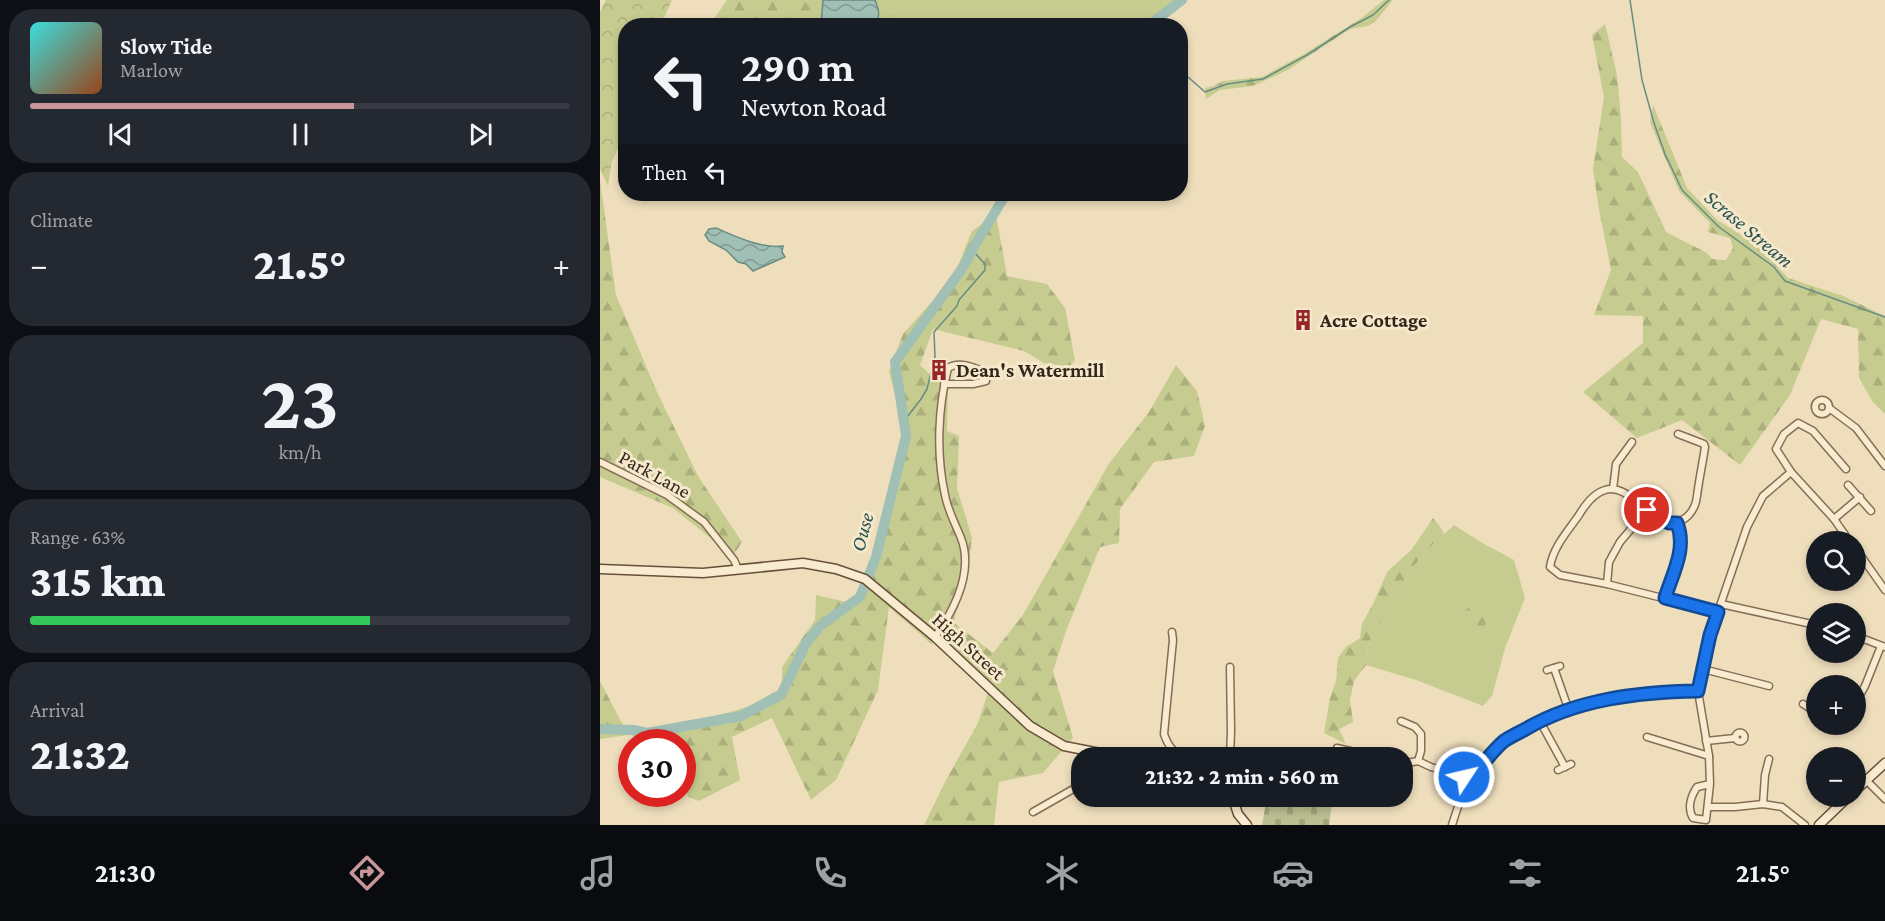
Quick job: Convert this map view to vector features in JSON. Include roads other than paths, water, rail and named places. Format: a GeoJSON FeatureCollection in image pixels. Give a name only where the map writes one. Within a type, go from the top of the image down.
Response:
{"type":"FeatureCollection","features":[{"type":"Feature","properties":{"kind":"main road","name":"High Street"},"geometry":{"type":"LineString","coordinates":[[600,570],[703,573],[803,563],[836,569],[867,579],[935,637],[1030,726],[1064,746],[1071,748]]}},
{"type":"Feature","properties":{"kind":"main road"},"geometry":{"type":"LineString","coordinates":[[1866,780],[1885,763]]}},
{"type":"Feature","properties":{"kind":"main road"},"geometry":{"type":"LineString","coordinates":[[1236,807],[1247,825]]}},
{"type":"Feature","properties":{"kind":"main road"},"geometry":{"type":"LineString","coordinates":[[1819,825],[1838,807]]}},
{"type":"Feature","properties":{"kind":"street"},"geometry":{"type":"LineString","coordinates":[[935,637],[949,616],[960,589],[965,560],[962,540],[949,514],[944,493],[940,459],[941,397],[944,384],[948,368],[952,364],[979,369],[986,374],[986,381],[980,383],[944,384]]}},
{"type":"Feature","properties":{"kind":"street"},"geometry":{"type":"LineString","coordinates":[[1829,408],[1856,428],[1885,466]]}},
{"type":"Feature","properties":{"kind":"street"},"geometry":{"type":"LineString","coordinates":[[1842,531],[1791,472],[1776,449],[1784,434],[1798,423],[1813,431],[1846,469]]}},
{"type":"Feature","properties":{"kind":"street"},"geometry":{"type":"LineString","coordinates":[[1678,434],[1704,444],[1705,447],[1695,507],[1686,518],[1677,523],[1669,523],[1632,498],[1613,489],[1604,490],[1595,495],[1585,506],[1552,556],[1551,567],[1560,575],[1607,584],[1718,612]]}},
{"type":"Feature","properties":{"kind":"street"},"geometry":{"type":"LineString","coordinates":[[1613,489],[1616,464],[1632,442]]}},
{"type":"Feature","properties":{"kind":"street","name":"Park Lane"},"geometry":{"type":"LineString","coordinates":[[600,462],[667,495],[704,522],[734,560],[738,569]]}},
{"type":"Feature","properties":{"kind":"street"},"geometry":{"type":"LineString","coordinates":[[1710,784],[1697,787],[1692,794],[1690,812],[1693,818],[1706,820],[1708,807],[1710,784],[1709,756],[1698,691],[1710,635],[1747,527],[1763,496],[1791,472]]}},
{"type":"Feature","properties":{"kind":"street"},"geometry":{"type":"LineString","coordinates":[[1848,485],[1871,511]]}},
{"type":"Feature","properties":{"kind":"street"},"geometry":{"type":"LineString","coordinates":[[1834,519],[1860,497]]}},
{"type":"Feature","properties":{"kind":"street"},"geometry":{"type":"LineString","coordinates":[[1607,584],[1610,562],[1620,542],[1647,510]]}},
{"type":"Feature","properties":{"kind":"street"},"geometry":{"type":"LineString","coordinates":[[1665,598],[1682,546],[1677,523]]}},
{"type":"Feature","properties":{"kind":"street"},"geometry":{"type":"LineString","coordinates":[[1866,563],[1885,590]]}},
{"type":"Feature","properties":{"kind":"street"},"geometry":{"type":"LineString","coordinates":[[1721,604],[1806,623]]}},
{"type":"Feature","properties":{"kind":"street"},"geometry":{"type":"LineString","coordinates":[[1170,747],[1164,734],[1172,632]]}},
{"type":"Feature","properties":{"kind":"street"},"geometry":{"type":"LineString","coordinates":[[1866,640],[1883,646],[1866,684]]}},
{"type":"Feature","properties":{"kind":"street"},"geometry":{"type":"LineString","coordinates":[[1230,667],[1230,747]]}},
{"type":"Feature","properties":{"kind":"street"},"geometry":{"type":"LineString","coordinates":[[1554,668],[1568,708]]}},
{"type":"Feature","properties":{"kind":"street"},"geometry":{"type":"LineString","coordinates":[[1703,669],[1769,686]]}},
{"type":"Feature","properties":{"kind":"street"},"geometry":{"type":"LineString","coordinates":[[1452,825],[1470,779],[1504,742],[1540,722],[1568,708],[1625,696],[1698,691]]}},
{"type":"Feature","properties":{"kind":"street"},"geometry":{"type":"LineString","coordinates":[[1401,721],[1415,727],[1421,734],[1421,751],[1418,761]]}},
{"type":"Feature","properties":{"kind":"street"},"geometry":{"type":"LineString","coordinates":[[1540,722],[1568,766],[1558,770]]}},
{"type":"Feature","properties":{"kind":"street"},"geometry":{"type":"LineString","coordinates":[[1647,736],[1709,756]]}},
{"type":"Feature","properties":{"kind":"street"},"geometry":{"type":"LineString","coordinates":[[1706,741],[1735,738]]}},
{"type":"Feature","properties":{"kind":"street"},"geometry":{"type":"LineString","coordinates":[[1762,804],[1769,759]]}},
{"type":"Feature","properties":{"kind":"street"},"geometry":{"type":"LineString","coordinates":[[1413,761],[1418,761],[1470,779]]}},
{"type":"Feature","properties":{"kind":"street"},"geometry":{"type":"LineString","coordinates":[[1866,780],[1885,799]]}},
{"type":"Feature","properties":{"kind":"street"},"geometry":{"type":"LineString","coordinates":[[1033,812],[1071,790]]}},
{"type":"Feature","properties":{"kind":"street"},"geometry":{"type":"LineString","coordinates":[[1708,807],[1762,804],[1782,807],[1805,825]]}},
{"type":"Feature","properties":{"kind":"water"},"geometry":{"type":"Polygon","coordinates":[[[823,0],[875,0],[878,10],[878,18],[822,18],[823,0]]]}},
{"type":"Feature","properties":{"kind":"water"},"geometry":{"type":"Polygon","coordinates":[[[716,228],[757,244],[783,246],[782,252],[785,257],[753,271],[746,264],[738,262],[726,250],[709,241],[705,235],[709,229],[716,228]]]}},
{"type":"Feature","properties":{"kind":"waterway","name":"Ouse"},"geometry":{"type":"LineString","coordinates":[[1158,18],[1182,0]]}},
{"type":"Feature","properties":{"kind":"waterway"},"geometry":{"type":"LineString","coordinates":[[1188,77],[1205,92],[1227,84],[1263,79],[1373,15],[1389,0]]}},
{"type":"Feature","properties":{"kind":"waterway","name":"Scrase Stream"},"geometry":{"type":"LineString","coordinates":[[1630,0],[1642,80],[1665,154],[1682,190],[1719,227],[1774,267],[1785,281],[1885,317]]}},
{"type":"Feature","properties":{"kind":"waterway","name":"Ouse"},"geometry":{"type":"LineString","coordinates":[[600,729],[635,730],[647,733],[741,716],[781,695],[806,643],[820,626],[860,597],[876,557],[906,436],[895,362],[964,266],[1002,201]]}},
{"type":"Feature","properties":{"kind":"waterway"},"geometry":{"type":"LineString","coordinates":[[904,421],[927,389],[935,357],[934,332],[985,270],[985,264],[972,250]]}},
{"type":"Feature","properties":{"kind":"place","name":"Acre Cottage"},"geometry":{"type":"Point","coordinates":[1303,320]}},
{"type":"Feature","properties":{"kind":"place","name":"Dean's Watermill"},"geometry":{"type":"Point","coordinates":[939,370]}}]}
